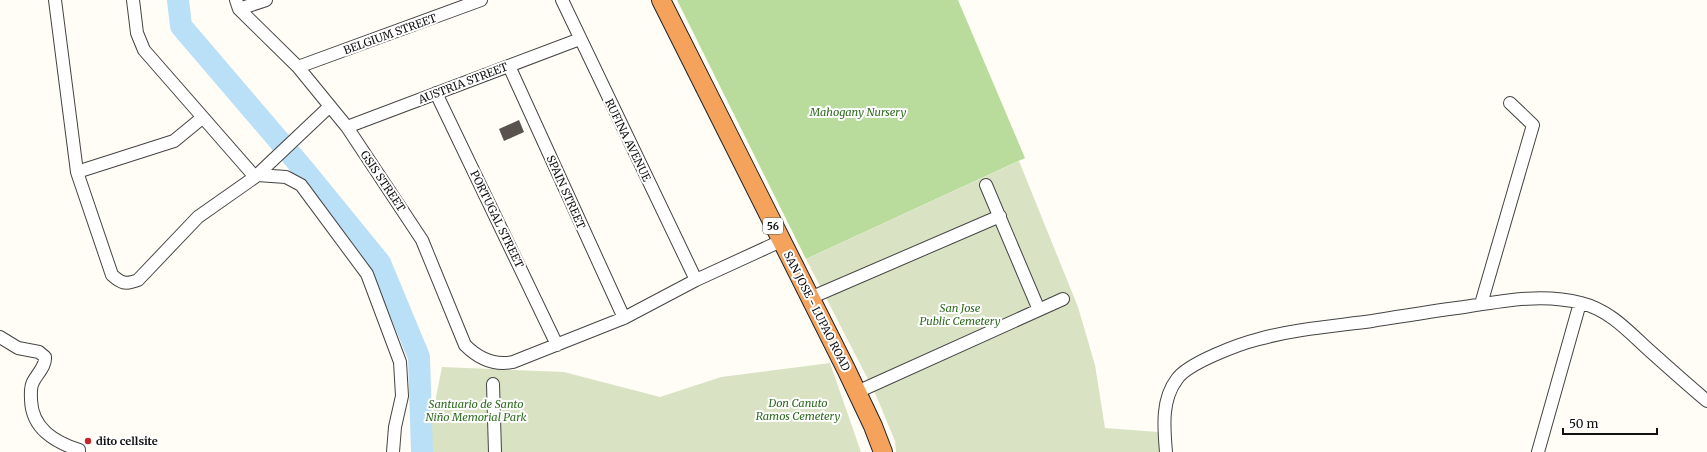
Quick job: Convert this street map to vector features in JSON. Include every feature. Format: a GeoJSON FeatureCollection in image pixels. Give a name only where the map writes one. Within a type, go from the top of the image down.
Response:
{"type":"FeatureCollection","features":[{"type":"Feature","properties":{"kind":"highway","name":"SAN JOSE - LUPAO ROAD"},"geometry":{"type":"LineString","coordinates":[[661,0],[857,392],[883,452]]}},
{"type":"Feature","properties":{"kind":"street"},"geometry":{"type":"LineString","coordinates":[[55,0],[77,172],[112,274],[121,283],[128,284],[138,280],[198,217],[256,176],[295,141],[330,106]]}},
{"type":"Feature","properties":{"kind":"street"},"geometry":{"type":"LineString","coordinates":[[133,0],[137,33],[141,44],[202,118],[256,176],[286,177],[301,185],[367,274],[400,362],[402,396],[395,427],[393,452]]}},
{"type":"Feature","properties":{"kind":"street"},"geometry":{"type":"LineString","coordinates":[[237,5],[266,0]]}},
{"type":"Feature","properties":{"kind":"street","name":"BELGIUM STREET"},"geometry":{"type":"LineString","coordinates":[[298,67],[481,0]]}},
{"type":"Feature","properties":{"kind":"street","name":"RUFINA AVENUE"},"geometry":{"type":"LineString","coordinates":[[562,0],[696,280]]}},
{"type":"Feature","properties":{"kind":"street","name":"GSIS STREET"},"geometry":{"type":"LineString","coordinates":[[237,5],[298,67],[347,127],[422,240],[465,345],[475,354],[488,361],[509,363],[557,345]]}},
{"type":"Feature","properties":{"kind":"street","name":"AUSTRIA STREET"},"geometry":{"type":"LineString","coordinates":[[347,127],[580,39]]}},
{"type":"Feature","properties":{"kind":"street","name":"SPAIN STREET"},"geometry":{"type":"LineString","coordinates":[[509,66],[624,318]]}},
{"type":"Feature","properties":{"kind":"street","name":"PORTUGAL STREET"},"geometry":{"type":"LineString","coordinates":[[436,93],[557,345]]}},
{"type":"Feature","properties":{"kind":"street"},"geometry":{"type":"LineString","coordinates":[[1481,304],[1533,125],[1510,103]]}},
{"type":"Feature","properties":{"kind":"street"},"geometry":{"type":"LineString","coordinates":[[77,172],[174,141],[202,118]]}},
{"type":"Feature","properties":{"kind":"street"},"geometry":{"type":"LineString","coordinates":[[986,185],[1039,310]]}},
{"type":"Feature","properties":{"kind":"street"},"geometry":{"type":"LineString","coordinates":[[810,298],[1000,216]]}},
{"type":"Feature","properties":{"kind":"street"},"geometry":{"type":"LineString","coordinates":[[557,345],[624,318],[696,280],[781,241]]}},
{"type":"Feature","properties":{"kind":"street"},"geometry":{"type":"LineString","coordinates":[[1166,452],[1164,418],[1168,396],[1177,378],[1194,365],[1261,338],[1481,304],[1534,298],[1560,299],[1580,303],[1610,315],[1707,401]]}},
{"type":"Feature","properties":{"kind":"street"},"geometry":{"type":"LineString","coordinates":[[857,392],[1063,299]]}},
{"type":"Feature","properties":{"kind":"street"},"geometry":{"type":"LineString","coordinates":[[1538,452],[1580,303]]}},
{"type":"Feature","properties":{"kind":"street"},"geometry":{"type":"LineString","coordinates":[[0,337],[18,348],[39,352],[45,357],[45,362],[32,384],[31,410],[36,422],[50,436],[60,443],[79,450],[79,452]]}},
{"type":"Feature","properties":{"kind":"street"},"geometry":{"type":"LineString","coordinates":[[493,384],[495,452]]}},
{"type":"Feature","properties":{"kind":"green space","name":"Mahogany Nursery"},"geometry":{"type":"Polygon","coordinates":[[[677,0],[958,0],[1025,158],[806,259],[677,0]]]}},
{"type":"Feature","properties":{"kind":"green space","name":"San Jose Public Cemetery"},"geometry":{"type":"Polygon","coordinates":[[[1019,161],[1078,307],[1095,365],[1105,428],[1158,432],[1160,452],[896,452],[895,441],[875,393],[806,259],[1019,161]]]}},
{"type":"Feature","properties":{"kind":"green space","name":"Don Canuto Ramos Cemetery"},"geometry":{"type":"Polygon","coordinates":[[[830,363],[861,452],[425,452],[442,367],[564,372],[660,397],[721,377],[830,363]]]}},
{"type":"Feature","properties":{"kind":"building"},"geometry":{"type":"Polygon","coordinates":[[[519,120],[524,132],[504,141],[499,129],[519,120]]]}},
{"type":"Feature","properties":{"kind":"waterway"},"geometry":{"type":"LineString","coordinates":[[178,0],[181,26],[305,171],[380,263],[419,357],[422,452]]}},
{"type":"Feature","properties":{"kind":"place","name":"dito cellsite"},"geometry":{"type":"Point","coordinates":[88,441]}},
{"type":"Feature","properties":{"kind":"park label","name":"Santuario de Santo Niño Memorial Park"},"geometry":{"type":"Point","coordinates":[476,410]}}]}
